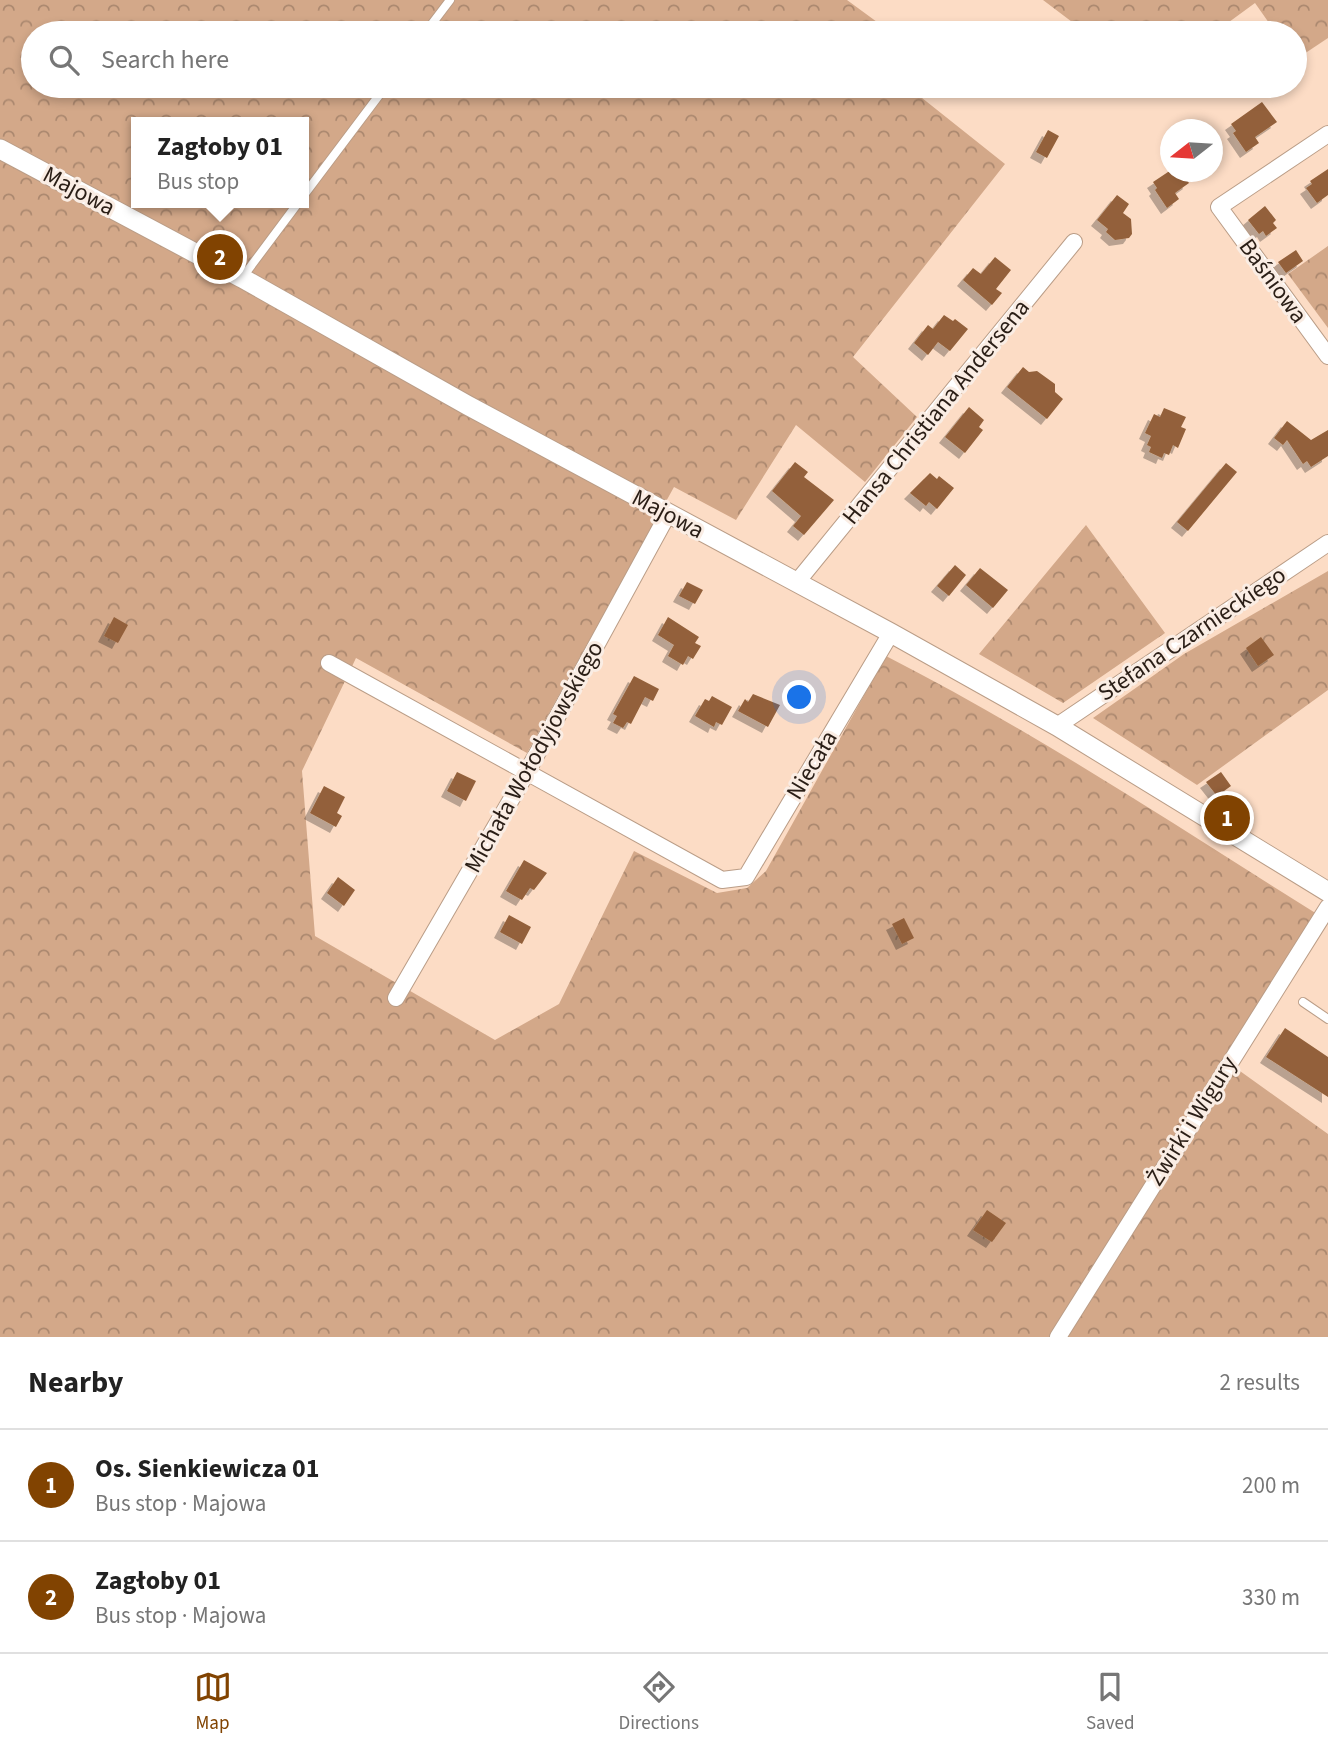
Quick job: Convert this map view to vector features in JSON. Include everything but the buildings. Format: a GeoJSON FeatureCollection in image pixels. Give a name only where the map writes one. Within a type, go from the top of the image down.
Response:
{"type":"FeatureCollection","features":[{"type":"Feature","properties":{"kind":"street","name":"Baśniowa"},"geometry":{"type":"LineString","coordinates":[[1328,134],[1219,207],[1328,356]]}},
{"type":"Feature","properties":{"kind":"street","name":"Majowa"},"geometry":{"type":"LineString","coordinates":[[0,149],[242,278],[467,405],[891,633],[1057,726],[1328,892]]}},
{"type":"Feature","properties":{"kind":"street","name":"Hansa Christiana Andersena"},"geometry":{"type":"LineString","coordinates":[[797,582],[1074,242]]}},
{"type":"Feature","properties":{"kind":"street","name":"Michała Wołodyjowskiego"},"geometry":{"type":"LineString","coordinates":[[396,998],[527,772],[668,514]]}},
{"type":"Feature","properties":{"kind":"street","name":"Stefana Czarnieckiego"},"geometry":{"type":"LineString","coordinates":[[1057,726],[1328,543]]}},
{"type":"Feature","properties":{"kind":"street","name":"Niecała"},"geometry":{"type":"LineString","coordinates":[[527,772],[722,880],[746,877],[891,633]]}},
{"type":"Feature","properties":{"kind":"street"},"geometry":{"type":"LineString","coordinates":[[329,663],[527,772]]}},
{"type":"Feature","properties":{"kind":"street","name":"Żwirki i Wigury"},"geometry":{"type":"LineString","coordinates":[[1058,1337],[1328,907]]}},
{"type":"Feature","properties":{"kind":"lane"},"geometry":{"type":"LineString","coordinates":[[434,21],[450,0]]}},
{"type":"Feature","properties":{"kind":"lane"},"geometry":{"type":"LineString","coordinates":[[309,188],[377,98]]}},
{"type":"Feature","properties":{"kind":"lane"},"geometry":{"type":"LineString","coordinates":[[242,278],[294,208]]}},
{"type":"Feature","properties":{"kind":"lane"},"geometry":{"type":"LineString","coordinates":[[1303,1002],[1328,1018]]}},
{"type":"Feature","properties":{"kind":"green space"},"geometry":{"type":"Polygon","coordinates":[[[0,0],[847,0],[876,21],[21,21],[21,98],[922,98],[1005,164],[853,357],[917,417],[865,482],[796,425],[736,520],[674,487],[527,753],[356,658],[302,771],[315,936],[495,1040],[559,1004],[634,851],[717,893],[747,888],[766,871],[886,656],[1050,748],[1317,914],[1226,1061],[1328,1134],[1328,1337],[0,1337],[0,0]]]}},
{"type":"Feature","properties":{"kind":"green space"},"geometry":{"type":"Polygon","coordinates":[[[1043,0],[1328,0],[1328,38],[1307,52],[1307,21],[1268,21],[1255,3],[1230,21],[1071,21],[1043,0]]]}},
{"type":"Feature","properties":{"kind":"green space"},"geometry":{"type":"Polygon","coordinates":[[[1328,246],[1328,328],[1288,274],[1328,246]]]}},
{"type":"Feature","properties":{"kind":"green space"},"geometry":{"type":"Polygon","coordinates":[[[1086,525],[1165,633],[1063,703],[979,654],[1086,525]]]}},
{"type":"Feature","properties":{"kind":"green space"},"geometry":{"type":"Polygon","coordinates":[[[1328,571],[1328,690],[1197,785],[1093,718],[1184,654],[1328,571]]]}},
{"type":"Feature","properties":{"kind":"place","name":"Zagłoby 01"},"geometry":{"type":"Point","coordinates":[220,257]}},
{"type":"Feature","properties":{"kind":"place","name":"Os. Sienkiewicza 01"},"geometry":{"type":"Point","coordinates":[1227,818]}}]}
